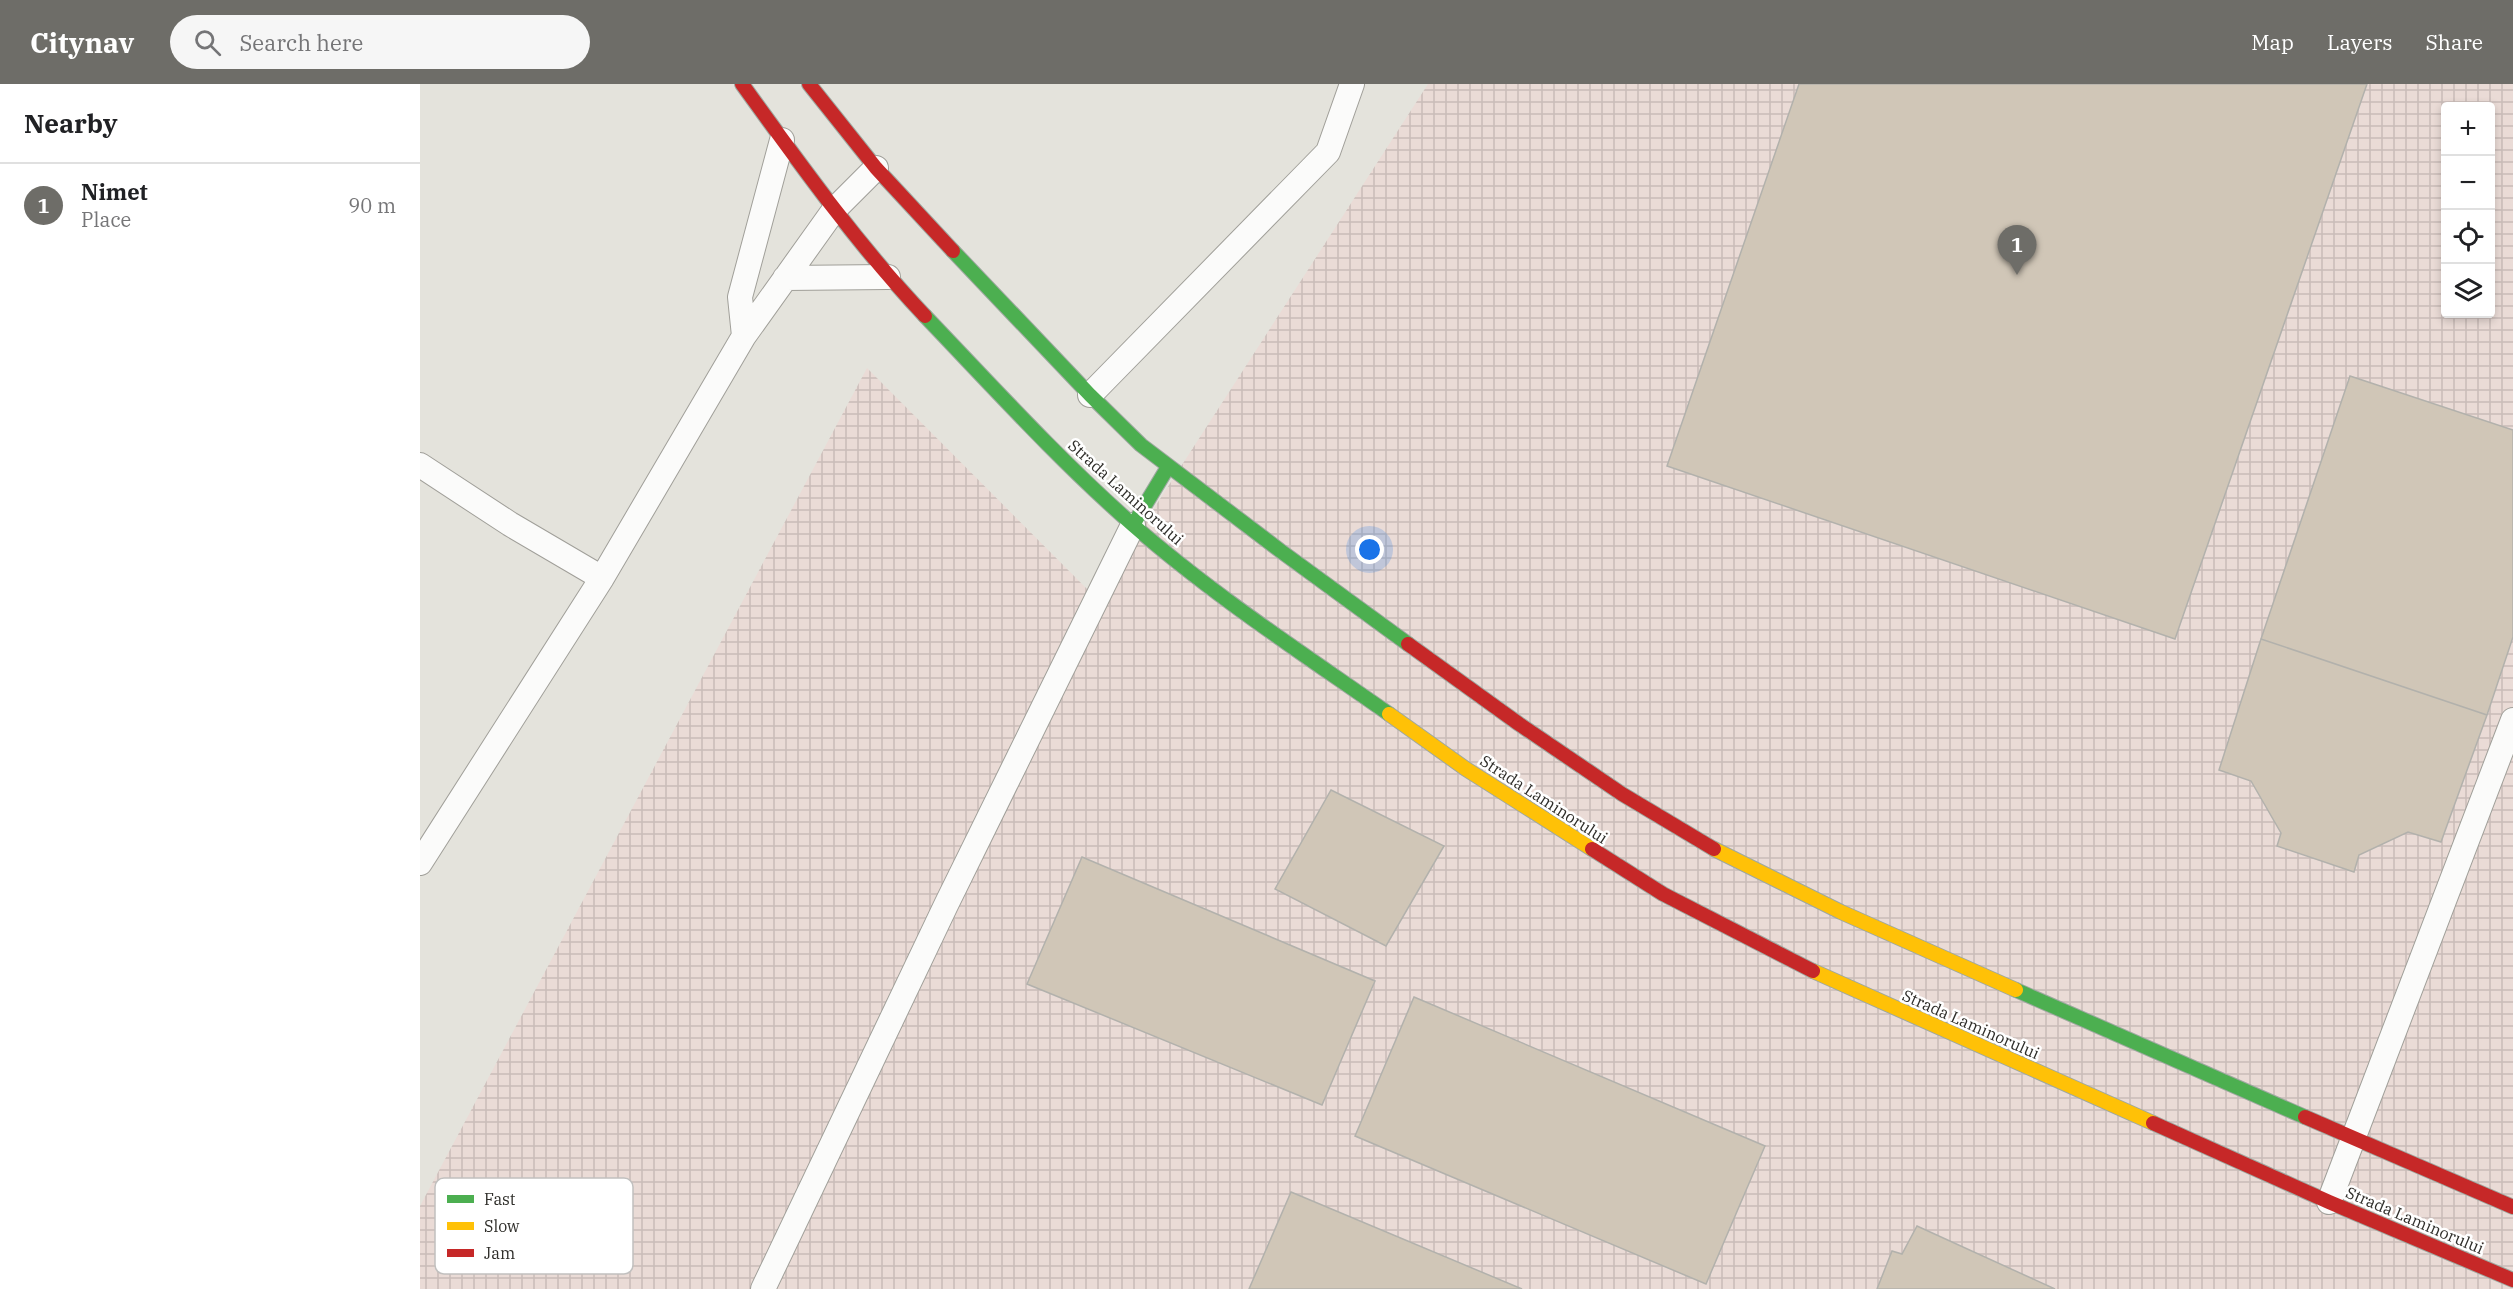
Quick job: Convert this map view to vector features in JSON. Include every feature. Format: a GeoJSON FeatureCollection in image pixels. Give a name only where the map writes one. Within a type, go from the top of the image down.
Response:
{"type":"FeatureCollection","features":[{"type":"Feature","properties":{"kind":"main road","name":"Strada Laminorului"},"geometry":{"type":"LineString","coordinates":[[742,84],[834,210],[888,277],[1047,443],[1132,525],[1209,587],[1466,769],[1663,894],[1797,964],[2329,1202],[2513,1280]]}},
{"type":"Feature","properties":{"kind":"main road"},"geometry":{"type":"LineString","coordinates":[[809,84],[876,168],[1090,395],[1140,444],[1509,717],[1700,842],[1841,912],[2513,1207]]}},
{"type":"Feature","properties":{"kind":"main road"},"geometry":{"type":"LineString","coordinates":[[1132,525],[1168,466]]}},
{"type":"Feature","properties":{"kind":"lane"},"geometry":{"type":"LineString","coordinates":[[1090,395],[1328,152],[1352,84]]}},
{"type":"Feature","properties":{"kind":"lane"},"geometry":{"type":"LineString","coordinates":[[744,336],[740,297],[782,140]]}},
{"type":"Feature","properties":{"kind":"lane"},"geometry":{"type":"LineString","coordinates":[[420,863],[602,578],[744,336],[834,210],[876,168]]}},
{"type":"Feature","properties":{"kind":"lane"},"geometry":{"type":"LineString","coordinates":[[785,278],[888,277]]}},
{"type":"Feature","properties":{"kind":"lane"},"geometry":{"type":"LineString","coordinates":[[420,465],[510,524],[602,578]]}},
{"type":"Feature","properties":{"kind":"lane"},"geometry":{"type":"LineString","coordinates":[[763,1289],[946,905],[1132,525]]}},
{"type":"Feature","properties":{"kind":"lane"},"geometry":{"type":"LineString","coordinates":[[2329,1202],[2513,720]]}},
{"type":"Feature","properties":{"kind":"shaded area"},"geometry":{"type":"Polygon","coordinates":[[[1428,84],[2513,84],[2513,1289],[420,1289],[420,1206],[867,368],[1096,598],[1428,84]]]}},
{"type":"Feature","properties":{"kind":"building"},"geometry":{"type":"Polygon","coordinates":[[[1799,84],[2367,84],[2175,639],[1667,466],[1799,84]]]}},
{"type":"Feature","properties":{"kind":"building"},"geometry":{"type":"Polygon","coordinates":[[[2350,376],[2513,430],[2513,637],[2487,715],[2261,639],[2350,376]]]}},
{"type":"Feature","properties":{"kind":"building"},"geometry":{"type":"Polygon","coordinates":[[[2261,639],[2487,715],[2441,842],[2408,832],[2359,855],[2354,872],[2277,846],[2281,833],[2251,781],[2219,770],[2261,639]]]}},
{"type":"Feature","properties":{"kind":"building"},"geometry":{"type":"Polygon","coordinates":[[[1331,790],[1444,846],[1386,946],[1275,889],[1331,790]]]}},
{"type":"Feature","properties":{"kind":"building"},"geometry":{"type":"Polygon","coordinates":[[[1082,857],[1375,981],[1322,1105],[1027,984],[1082,857]]]}},
{"type":"Feature","properties":{"kind":"building"},"geometry":{"type":"Polygon","coordinates":[[[1414,997],[1765,1146],[1706,1284],[1355,1136],[1414,997]]]}},
{"type":"Feature","properties":{"kind":"building"},"geometry":{"type":"Polygon","coordinates":[[[1291,1192],[1522,1289],[1249,1289],[1291,1192]]]}},
{"type":"Feature","properties":{"kind":"building"},"geometry":{"type":"Polygon","coordinates":[[[1917,1226],[2055,1289],[1877,1289],[1892,1251],[1902,1254],[1917,1226]]]}},
{"type":"Feature","properties":{"kind":"traffic: fast"},"geometry":{"type":"LineString","coordinates":[[953,251],[1090,395],[1141,445],[1408,644]]}},
{"type":"Feature","properties":{"kind":"traffic: fast"},"geometry":{"type":"LineString","coordinates":[[925,316],[1053,449],[1163,551],[1291,646],[1389,714]]}},
{"type":"Feature","properties":{"kind":"traffic: fast"},"geometry":{"type":"LineString","coordinates":[[1133,525],[1168,467]]}},
{"type":"Feature","properties":{"kind":"traffic: fast"},"geometry":{"type":"LineString","coordinates":[[2016,990],[2305,1117]]}},
{"type":"Feature","properties":{"kind":"traffic: slow"},"geometry":{"type":"LineString","coordinates":[[1389,714],[1466,769],[1592,849]]}},
{"type":"Feature","properties":{"kind":"traffic: slow"},"geometry":{"type":"LineString","coordinates":[[1714,849],[1841,912],[2016,990]]}},
{"type":"Feature","properties":{"kind":"traffic: slow"},"geometry":{"type":"LineString","coordinates":[[1813,971],[2153,1123]]}},
{"type":"Feature","properties":{"kind":"traffic: jam"},"geometry":{"type":"LineString","coordinates":[[742,84],[807,174],[876,261],[925,316]]}},
{"type":"Feature","properties":{"kind":"traffic: jam"},"geometry":{"type":"LineString","coordinates":[[809,84],[876,168],[953,251]]}},
{"type":"Feature","properties":{"kind":"traffic: jam"},"geometry":{"type":"LineString","coordinates":[[1408,644],[1622,794],[1714,849]]}},
{"type":"Feature","properties":{"kind":"traffic: jam"},"geometry":{"type":"LineString","coordinates":[[1592,849],[1663,894],[1813,971]]}},
{"type":"Feature","properties":{"kind":"traffic: jam"},"geometry":{"type":"LineString","coordinates":[[2305,1117],[2513,1207]]}},
{"type":"Feature","properties":{"kind":"traffic: jam"},"geometry":{"type":"LineString","coordinates":[[2153,1123],[2329,1202],[2513,1280]]}},
{"type":"Feature","properties":{"kind":"place","name":"Nimet"},"geometry":{"type":"Point","coordinates":[2017,275]}}]}
